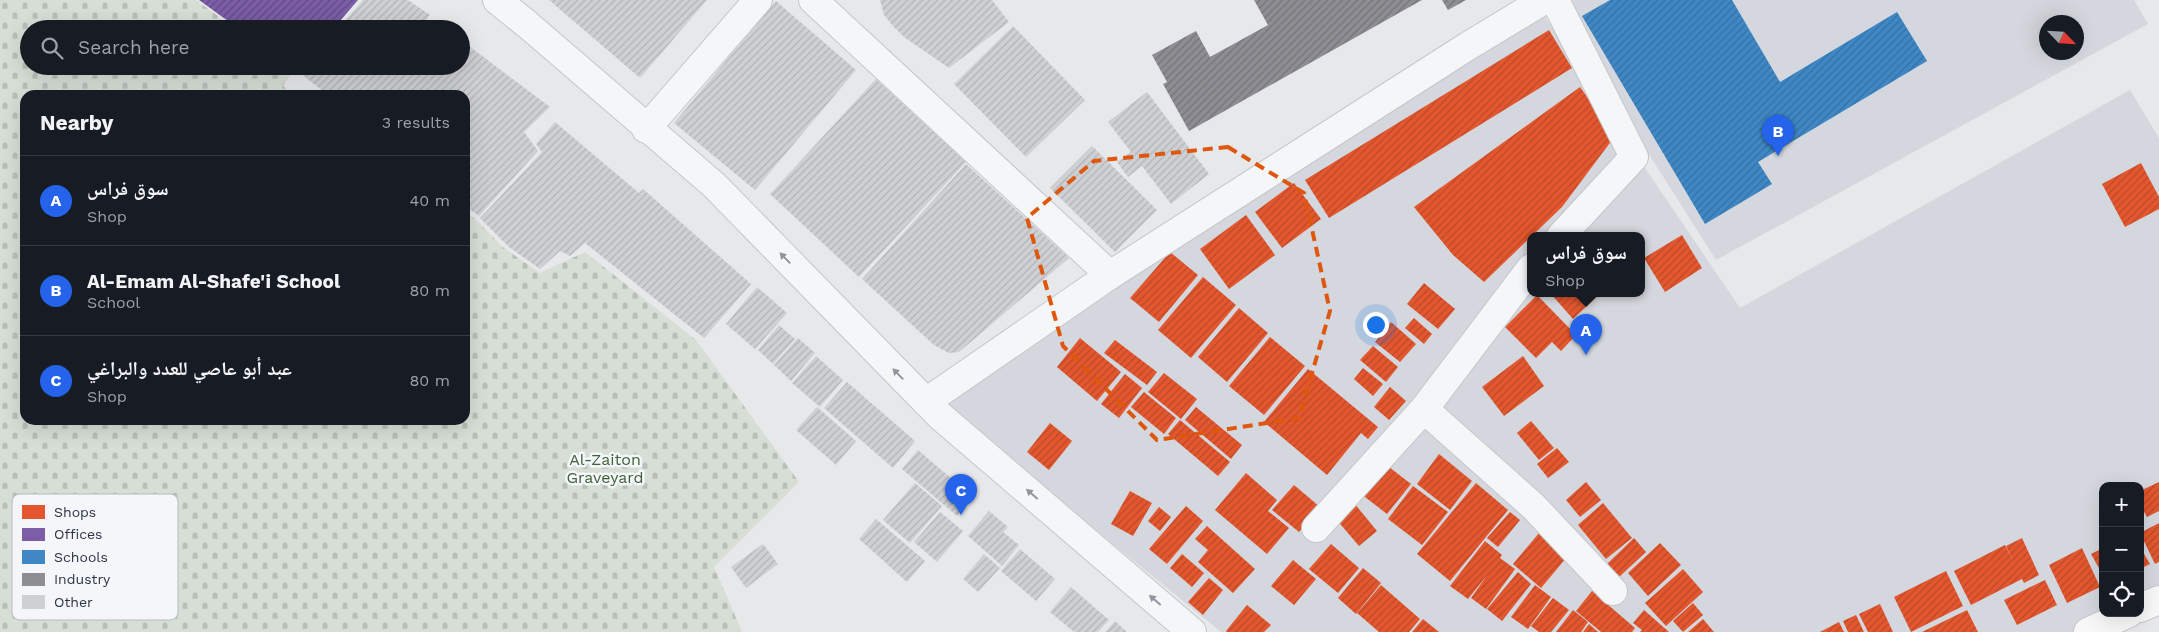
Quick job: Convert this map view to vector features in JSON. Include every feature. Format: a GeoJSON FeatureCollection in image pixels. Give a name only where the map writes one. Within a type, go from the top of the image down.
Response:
{"type":"FeatureCollection","features":[{"type":"Feature","properties":{"kind":"main road"},"geometry":{"type":"LineString","coordinates":[[2144,606],[2159,600]]}},
{"type":"Feature","properties":{"kind":"main road"},"geometry":{"type":"LineString","coordinates":[[2088,632],[2120,617]]}},
{"type":"Feature","properties":{"kind":"street"},"geometry":{"type":"LineString","coordinates":[[497,0],[714,185],[926,402],[1192,632]]}},
{"type":"Feature","properties":{"kind":"street"},"geometry":{"type":"LineString","coordinates":[[646,128],[758,0]]}},
{"type":"Feature","properties":{"kind":"street"},"geometry":{"type":"LineString","coordinates":[[813,0],[1110,275]]}},
{"type":"Feature","properties":{"kind":"street"},"geometry":{"type":"LineString","coordinates":[[926,402],[1110,275],[1468,46],[1544,0]]}},
{"type":"Feature","properties":{"kind":"street"},"geometry":{"type":"LineString","coordinates":[[1555,0],[1634,157],[1565,232]]}},
{"type":"Feature","properties":{"kind":"street"},"geometry":{"type":"LineString","coordinates":[[1316,528],[1424,409],[1527,273]]}},
{"type":"Feature","properties":{"kind":"street"},"geometry":{"type":"LineString","coordinates":[[1424,409],[1534,507],[1613,591]]}},
{"type":"Feature","properties":{"kind":"highlighted area"},"geometry":{"type":"Polygon","coordinates":[[[1228,147],[1304,193],[1330,311],[1299,418],[1157,440],[1063,346],[1027,218],[1094,161],[1228,147]]]}},
{"type":"Feature","properties":{"kind":"shaded area"},"geometry":{"type":"Polygon","coordinates":[[[1571,0],[2134,0],[2148,24],[2084,59],[2084,15],[2039,15],[2039,60],[2082,60],[1716,260],[1557,9],[1571,0]]]}},
{"type":"Feature","properties":{"kind":"shaded area"},"geometry":{"type":"Polygon","coordinates":[[[1543,13],[1582,75],[1740,308],[2130,90],[2159,138],[2159,609],[2144,617],[2144,482],[2099,482],[2099,617],[2144,617],[2115,632],[1221,632],[939,402],[1543,13]]]}},
{"type":"Feature","properties":{"kind":"green space","name":"Al-Zaiton Graveyard"},"geometry":{"type":"Polygon","coordinates":[[[0,0],[196,0],[224,20],[20,20],[20,75],[290,75],[283,85],[286,90],[20,90],[20,425],[470,425],[470,216],[504,248],[540,273],[585,252],[696,340],[799,482],[714,567],[742,632],[0,632],[0,0]]]}},
{"type":"Feature","properties":{"kind":"building: Shops"},"geometry":{"type":"Polygon","coordinates":[[[1549,30],[1572,68],[1329,218],[1305,180],[1549,30]]]}},
{"type":"Feature","properties":{"kind":"building: Shops"},"geometry":{"type":"Polygon","coordinates":[[[1580,87],[1615,136],[1562,207],[1536,232],[1527,232],[1527,241],[1484,282],[1453,255],[1414,207],[1580,87]]]}},
{"type":"Feature","properties":{"kind":"building: Shops"},"geometry":{"type":"Polygon","coordinates":[[[2141,163],[2159,197],[2159,209],[2125,227],[2102,184],[2141,163]]]}},
{"type":"Feature","properties":{"kind":"building: Shops"},"geometry":{"type":"Polygon","coordinates":[[[1294,183],[1321,219],[1282,248],[1255,212],[1294,183]]]}},
{"type":"Feature","properties":{"kind":"building: Shops"},"geometry":{"type":"Polygon","coordinates":[[[1246,215],[1275,255],[1229,289],[1200,249],[1246,215]]]}},
{"type":"Feature","properties":{"kind":"building: Shops"},"geometry":{"type":"Polygon","coordinates":[[[1682,235],[1702,268],[1665,292],[1645,257],[1682,235]]]}},
{"type":"Feature","properties":{"kind":"building: Shops"},"geometry":{"type":"Polygon","coordinates":[[[1170,252],[1198,275],[1159,322],[1130,298],[1170,252]]]}},
{"type":"Feature","properties":{"kind":"building: Shops"},"geometry":{"type":"Polygon","coordinates":[[[1203,277],[1236,305],[1191,358],[1158,330],[1203,277]]]}},
{"type":"Feature","properties":{"kind":"building: Shops"},"geometry":{"type":"Polygon","coordinates":[[[1424,283],[1455,309],[1438,329],[1407,304],[1424,283]]]}},
{"type":"Feature","properties":{"kind":"building: Shops"},"geometry":{"type":"Polygon","coordinates":[[[1535,297],[1539,297],[1576,335],[1561,351],[1552,342],[1536,358],[1505,327],[1535,297]]]}},
{"type":"Feature","properties":{"kind":"building: Shops"},"geometry":{"type":"Polygon","coordinates":[[[1554,297],[1597,297],[1573,319],[1554,297]]]}},
{"type":"Feature","properties":{"kind":"building: Shops"},"geometry":{"type":"Polygon","coordinates":[[[1239,308],[1268,333],[1227,382],[1198,357],[1239,308]]]}},
{"type":"Feature","properties":{"kind":"building: Shops"},"geometry":{"type":"Polygon","coordinates":[[[1414,318],[1432,334],[1424,344],[1405,328],[1414,318]]]}},
{"type":"Feature","properties":{"kind":"building: Shops"},"geometry":{"type":"Polygon","coordinates":[[[1391,322],[1416,344],[1400,362],[1375,342],[1391,322]]]}},
{"type":"Feature","properties":{"kind":"building: Shops"},"geometry":{"type":"Polygon","coordinates":[[[1270,337],[1305,366],[1264,415],[1229,386],[1270,337]]]}},
{"type":"Feature","properties":{"kind":"building: Shops"},"geometry":{"type":"Polygon","coordinates":[[[1080,338],[1121,372],[1097,401],[1057,367],[1080,338]]]}},
{"type":"Feature","properties":{"kind":"building: Shops"},"geometry":{"type":"Polygon","coordinates":[[[1115,340],[1157,372],[1147,385],[1104,353],[1115,340]]]}},
{"type":"Feature","properties":{"kind":"building: Shops"},"geometry":{"type":"Polygon","coordinates":[[[1373,346],[1398,367],[1386,382],[1360,360],[1373,346]]]}},
{"type":"Feature","properties":{"kind":"building: Shops"},"geometry":{"type":"Polygon","coordinates":[[[1523,356],[1544,386],[1504,416],[1482,387],[1523,356]]]}},
{"type":"Feature","properties":{"kind":"building: Shops"},"geometry":{"type":"Polygon","coordinates":[[[1363,368],[1383,384],[1373,396],[1354,379],[1363,368]]]}},
{"type":"Feature","properties":{"kind":"building: Shops"},"geometry":{"type":"Polygon","coordinates":[[[1308,369],[1378,427],[1368,439],[1361,433],[1327,475],[1264,422],[1308,369]]]}},
{"type":"Feature","properties":{"kind":"building: Shops"},"geometry":{"type":"Polygon","coordinates":[[[1164,373],[1197,399],[1181,419],[1148,392],[1164,373]]]}},
{"type":"Feature","properties":{"kind":"building: Shops"},"geometry":{"type":"Polygon","coordinates":[[[1125,374],[1142,388],[1119,418],[1101,404],[1125,374]]]}},
{"type":"Feature","properties":{"kind":"building: Shops"},"geometry":{"type":"Polygon","coordinates":[[[1390,387],[1406,401],[1389,420],[1374,407],[1390,387]]]}},
{"type":"Feature","properties":{"kind":"building: Shops"},"geometry":{"type":"Polygon","coordinates":[[[1144,392],[1176,418],[1164,434],[1131,407],[1144,392]]]}},
{"type":"Feature","properties":{"kind":"building: Shops"},"geometry":{"type":"Polygon","coordinates":[[[1196,407],[1242,445],[1231,459],[1185,420],[1196,407]]]}},
{"type":"Feature","properties":{"kind":"building: Shops"},"geometry":{"type":"Polygon","coordinates":[[[1180,420],[1230,462],[1218,476],[1168,434],[1180,420]]]}},
{"type":"Feature","properties":{"kind":"building: Shops"},"geometry":{"type":"Polygon","coordinates":[[[1531,421],[1554,448],[1539,460],[1517,433],[1531,421]]]}},
{"type":"Feature","properties":{"kind":"building: Shops"},"geometry":{"type":"Polygon","coordinates":[[[1050,423],[1072,441],[1049,470],[1027,452],[1050,423]]]}},
{"type":"Feature","properties":{"kind":"building: Shops"},"geometry":{"type":"Polygon","coordinates":[[[1557,448],[1569,462],[1548,478],[1537,464],[1557,448]]]}},
{"type":"Feature","properties":{"kind":"building: Shops"},"geometry":{"type":"Polygon","coordinates":[[[1439,454],[1472,481],[1450,510],[1417,484],[1439,454]]]}},
{"type":"Feature","properties":{"kind":"building: Shops"},"geometry":{"type":"Polygon","coordinates":[[[1380,460],[1411,484],[1387,514],[1356,490],[1380,460]]]}},
{"type":"Feature","properties":{"kind":"building: Shops"},"geometry":{"type":"Polygon","coordinates":[[[1246,473],[1277,500],[1268,511],[1289,528],[1267,554],[1215,510],[1246,473]]]}},
{"type":"Feature","properties":{"kind":"building: Shops"},"geometry":{"type":"Polygon","coordinates":[[[1586,482],[1601,500],[1580,517],[1566,500],[1586,482]]]}},
{"type":"Feature","properties":{"kind":"building: Shops"},"geometry":{"type":"Polygon","coordinates":[[[2159,482],[2159,511],[2147,517],[2144,512],[2144,489],[2159,482]]]}},
{"type":"Feature","properties":{"kind":"building: Shops"},"geometry":{"type":"Polygon","coordinates":[[[1476,483],[1508,510],[1450,581],[1417,554],[1476,483]]]}},
{"type":"Feature","properties":{"kind":"building: Shops"},"geometry":{"type":"Polygon","coordinates":[[[1294,485],[1320,507],[1299,532],[1272,510],[1294,485]]]}},
{"type":"Feature","properties":{"kind":"building: Shops"},"geometry":{"type":"Polygon","coordinates":[[[1413,486],[1448,512],[1422,545],[1388,519],[1413,486]]]}},
{"type":"Feature","properties":{"kind":"building: Shops"},"geometry":{"type":"Polygon","coordinates":[[[1130,491],[1152,503],[1133,536],[1111,524],[1130,491]]]}},
{"type":"Feature","properties":{"kind":"building: Shops"},"geometry":{"type":"Polygon","coordinates":[[[1354,503],[1377,531],[1359,546],[1336,519],[1354,503]]]}},
{"type":"Feature","properties":{"kind":"building: Shops"},"geometry":{"type":"Polygon","coordinates":[[[1603,503],[1632,538],[1606,559],[1578,525],[1603,503]]]}},
{"type":"Feature","properties":{"kind":"building: Shops"},"geometry":{"type":"Polygon","coordinates":[[[1186,506],[1203,521],[1167,564],[1149,549],[1186,506]]]}},
{"type":"Feature","properties":{"kind":"building: Shops"},"geometry":{"type":"Polygon","coordinates":[[[1159,507],[1171,517],[1160,531],[1148,521],[1159,507]]]}},
{"type":"Feature","properties":{"kind":"building: Shops"},"geometry":{"type":"Polygon","coordinates":[[[1510,512],[1520,520],[1498,547],[1487,538],[1510,512]]]}},
{"type":"Feature","properties":{"kind":"building: Shops"},"geometry":{"type":"Polygon","coordinates":[[[2159,523],[2159,562],[2155,564],[2144,541],[2144,531],[2159,523]]]}},
{"type":"Feature","properties":{"kind":"building: Shops"},"geometry":{"type":"Polygon","coordinates":[[[1207,526],[1255,569],[1233,593],[1198,562],[1208,550],[1195,539],[1207,526]]]}},
{"type":"Feature","properties":{"kind":"building: Shops"},"geometry":{"type":"Polygon","coordinates":[[[1539,533],[1567,557],[1541,588],[1513,564],[1539,533]]]}},
{"type":"Feature","properties":{"kind":"building: Shops"},"geometry":{"type":"Polygon","coordinates":[[[1634,538],[1646,552],[1619,577],[1607,564],[1634,538]]]}},
{"type":"Feature","properties":{"kind":"building: Shops"},"geometry":{"type":"Polygon","coordinates":[[[2022,538],[2039,575],[2024,583],[2022,579],[1971,605],[1954,571],[2005,545],[2013,561],[2006,546],[2022,538]]]}},
{"type":"Feature","properties":{"kind":"building: Shops"},"geometry":{"type":"Polygon","coordinates":[[[1485,541],[1502,555],[1500,558],[1515,569],[1486,609],[1471,598],[1488,574],[1468,599],[1450,586],[1485,541]]]}},
{"type":"Feature","properties":{"kind":"building: Shops"},"geometry":{"type":"Polygon","coordinates":[[[1660,543],[1681,565],[1648,596],[1628,573],[1660,543]]]}},
{"type":"Feature","properties":{"kind":"building: Shops"},"geometry":{"type":"Polygon","coordinates":[[[1331,544],[1359,568],[1338,593],[1309,569],[1331,544]]]}},
{"type":"Feature","properties":{"kind":"building: Shops"},"geometry":{"type":"Polygon","coordinates":[[[2082,548],[2099,587],[2067,603],[2049,565],[2082,548]]]}},
{"type":"Feature","properties":{"kind":"building: Shops"},"geometry":{"type":"Polygon","coordinates":[[[2099,550],[2099,568],[2091,554],[2099,550]]]}},
{"type":"Feature","properties":{"kind":"building: Shops"},"geometry":{"type":"Polygon","coordinates":[[[1182,554],[1204,573],[1192,587],[1170,568],[1182,554]]]}},
{"type":"Feature","properties":{"kind":"building: Shops"},"geometry":{"type":"Polygon","coordinates":[[[2144,554],[2150,564],[2144,567],[2144,554]]]}},
{"type":"Feature","properties":{"kind":"building: Shops"},"geometry":{"type":"Polygon","coordinates":[[[1293,560],[1316,579],[1294,605],[1271,586],[1293,560]]]}},
{"type":"Feature","properties":{"kind":"building: Shops"},"geometry":{"type":"Polygon","coordinates":[[[1363,568],[1381,583],[1356,614],[1338,598],[1363,568]]]}},
{"type":"Feature","properties":{"kind":"building: Shops"},"geometry":{"type":"Polygon","coordinates":[[[1683,569],[1703,592],[1666,626],[1645,603],[1683,569]]]}},
{"type":"Feature","properties":{"kind":"building: Shops"},"geometry":{"type":"Polygon","coordinates":[[[1946,571],[1963,606],[1911,632],[1894,597],[1946,571]]]}},
{"type":"Feature","properties":{"kind":"building: Shops"},"geometry":{"type":"Polygon","coordinates":[[[1518,572],[1531,584],[1502,621],[1487,609],[1518,572]]]}},
{"type":"Feature","properties":{"kind":"building: Shops"},"geometry":{"type":"Polygon","coordinates":[[[1209,578],[1223,590],[1203,615],[1188,602],[1209,578]]]}},
{"type":"Feature","properties":{"kind":"building: Shops"},"geometry":{"type":"Polygon","coordinates":[[[2045,580],[2057,605],[2017,625],[2004,600],[2045,580]]]}},
{"type":"Feature","properties":{"kind":"building: Shops"},"geometry":{"type":"Polygon","coordinates":[[[1381,585],[1420,619],[1409,632],[1379,632],[1357,613],[1381,585]]]}},
{"type":"Feature","properties":{"kind":"building: Shops"},"geometry":{"type":"Polygon","coordinates":[[[1535,585],[1551,597],[1528,629],[1511,617],[1535,585]]]}},
{"type":"Feature","properties":{"kind":"building: Shops"},"geometry":{"type":"Polygon","coordinates":[[[1592,591],[1635,628],[1632,632],[1601,632],[1576,611],[1592,591]]]}},
{"type":"Feature","properties":{"kind":"building: Shops"},"geometry":{"type":"Polygon","coordinates":[[[1553,598],[1569,610],[1551,632],[1539,632],[1531,626],[1553,598]]]}},
{"type":"Feature","properties":{"kind":"building: Shops"},"geometry":{"type":"Polygon","coordinates":[[[1693,603],[1703,615],[1683,632],[1673,621],[1693,603]]]}},
{"type":"Feature","properties":{"kind":"building: Shops"},"geometry":{"type":"Polygon","coordinates":[[[1880,604],[1893,632],[1868,632],[1859,614],[1880,604]]]}},
{"type":"Feature","properties":{"kind":"building: Shops"},"geometry":{"type":"Polygon","coordinates":[[[1247,605],[1271,625],[1264,632],[1227,632],[1226,631],[1247,605]]]}},
{"type":"Feature","properties":{"kind":"building: Shops"},"geometry":{"type":"Polygon","coordinates":[[[1573,610],[1588,622],[1581,632],[1556,632],[1573,610]]]}},
{"type":"Feature","properties":{"kind":"building: Shops"},"geometry":{"type":"Polygon","coordinates":[[[1644,610],[1669,632],[1640,632],[1642,630],[1633,623],[1644,610]]]}},
{"type":"Feature","properties":{"kind":"building: Shops"},"geometry":{"type":"Polygon","coordinates":[[[1967,610],[1978,632],[1922,632],[1967,610]]]}},
{"type":"Feature","properties":{"kind":"building: Shops"},"geometry":{"type":"Polygon","coordinates":[[[1856,615],[1864,632],[1848,632],[1843,621],[1856,615]]]}},
{"type":"Feature","properties":{"kind":"building: Shops"},"geometry":{"type":"Polygon","coordinates":[[[1423,619],[1439,632],[1412,632],[1423,619]]]}},
{"type":"Feature","properties":{"kind":"building: Shops"},"geometry":{"type":"Polygon","coordinates":[[[1703,619],[1714,632],[1688,632],[1703,619]]]}},
{"type":"Feature","properties":{"kind":"building: Shops"},"geometry":{"type":"Polygon","coordinates":[[[1839,622],[1844,632],[1820,632],[1839,622]]]}},
{"type":"Feature","properties":{"kind":"building: Shops"},"geometry":{"type":"Polygon","coordinates":[[[1589,624],[1598,632],[1583,632],[1589,624]]]}},
{"type":"Feature","properties":{"kind":"building: Offices"},"geometry":{"type":"Polygon","coordinates":[[[199,0],[358,0],[341,20],[227,20],[199,0]]]}},
{"type":"Feature","properties":{"kind":"building: Schools"},"geometry":{"type":"Polygon","coordinates":[[[1610,0],[1732,0],[1780,82],[1897,12],[1927,61],[1758,162],[1772,184],[1705,224],[1582,16],[1610,0]]]}},
{"type":"Feature","properties":{"kind":"building: Industry"},"geometry":{"type":"Polygon","coordinates":[[[1254,0],[1422,0],[1189,131],[1163,84],[1167,82],[1152,55],[1196,31],[1210,57],[1268,25],[1254,0]]]}},
{"type":"Feature","properties":{"kind":"building: Industry"},"geometry":{"type":"Polygon","coordinates":[[[1442,0],[1466,0],[1448,10],[1442,0]]]}},
{"type":"Feature","properties":{"kind":"building: Other"},"geometry":{"type":"Polygon","coordinates":[[[363,0],[408,0],[430,15],[426,20],[346,20],[363,0]]]}},
{"type":"Feature","properties":{"kind":"building: Other"},"geometry":{"type":"Polygon","coordinates":[[[549,0],[707,0],[640,78],[549,0]]]}},
{"type":"Feature","properties":{"kind":"building: Other"},"geometry":{"type":"Polygon","coordinates":[[[880,0],[992,0],[1009,22],[949,68],[904,37],[884,15],[880,0]]]}},
{"type":"Feature","properties":{"kind":"building: Other"},"geometry":{"type":"Polygon","coordinates":[[[776,1],[856,70],[755,190],[674,123],[776,1]]]}},
{"type":"Feature","properties":{"kind":"building: Other"},"geometry":{"type":"Polygon","coordinates":[[[1013,26],[1085,100],[1026,157],[954,84],[1013,26]]]}},
{"type":"Feature","properties":{"kind":"building: Other"},"geometry":{"type":"Polygon","coordinates":[[[470,47],[550,107],[524,132],[538,151],[479,216],[470,210],[470,90],[322,90],[303,75],[470,75],[470,47]]]}},
{"type":"Feature","properties":{"kind":"building: Other"},"geometry":{"type":"Polygon","coordinates":[[[876,79],[966,162],[859,277],[770,194],[876,79]]]}},
{"type":"Feature","properties":{"kind":"building: Other"},"geometry":{"type":"Polygon","coordinates":[[[1147,92],[1209,174],[1171,204],[1142,166],[1128,177],[1117,162],[1131,152],[1108,122],[1147,92]]]}},
{"type":"Feature","properties":{"kind":"building: Other"},"geometry":{"type":"Polygon","coordinates":[[[555,122],[639,193],[643,189],[751,284],[704,338],[585,243],[570,256],[560,251],[540,269],[509,247],[480,218],[542,152],[536,144],[555,122]]]}},
{"type":"Feature","properties":{"kind":"building: Other"},"geometry":{"type":"Polygon","coordinates":[[[1092,146],[1157,210],[1115,252],[1050,188],[1092,146]]]}},
{"type":"Feature","properties":{"kind":"building: Other"},"geometry":{"type":"Polygon","coordinates":[[[966,164],[1069,258],[959,352],[949,353],[934,345],[862,279],[966,164]]]}},
{"type":"Feature","properties":{"kind":"building: Other"},"geometry":{"type":"Polygon","coordinates":[[[757,287],[787,313],[755,349],[726,324],[757,287]]]}},
{"type":"Feature","properties":{"kind":"building: Other"},"geometry":{"type":"Polygon","coordinates":[[[779,325],[795,339],[773,364],[758,350],[779,325]]]}},
{"type":"Feature","properties":{"kind":"building: Other"},"geometry":{"type":"Polygon","coordinates":[[[798,338],[815,353],[791,381],[774,365],[798,338]]]}},
{"type":"Feature","properties":{"kind":"building: Other"},"geometry":{"type":"Polygon","coordinates":[[[816,356],[843,380],[820,407],[792,383],[816,356]]]}},
{"type":"Feature","properties":{"kind":"building: Other"},"geometry":{"type":"Polygon","coordinates":[[[847,382],[915,441],[893,468],[824,408],[847,382]]]}},
{"type":"Feature","properties":{"kind":"building: Other"},"geometry":{"type":"Polygon","coordinates":[[[817,407],[856,441],[836,465],[796,430],[817,407]]]}},
{"type":"Feature","properties":{"kind":"building: Other"},"geometry":{"type":"Polygon","coordinates":[[[918,450],[973,497],[957,516],[902,469],[918,450]]]}},
{"type":"Feature","properties":{"kind":"building: Other"},"geometry":{"type":"Polygon","coordinates":[[[915,483],[942,506],[910,543],[883,520],[915,483]]]}},
{"type":"Feature","properties":{"kind":"building: Other"},"geometry":{"type":"Polygon","coordinates":[[[989,511],[1008,527],[1003,532],[1019,545],[1002,566],[968,536],[989,511]]]}},
{"type":"Feature","properties":{"kind":"building: Other"},"geometry":{"type":"Polygon","coordinates":[[[940,512],[963,531],[937,562],[914,542],[940,512]]]}},
{"type":"Feature","properties":{"kind":"building: Other"},"geometry":{"type":"Polygon","coordinates":[[[876,519],[925,561],[907,582],[859,539],[876,519]]]}},
{"type":"Feature","properties":{"kind":"building: Other"},"geometry":{"type":"Polygon","coordinates":[[[763,544],[778,564],[746,588],[731,567],[763,544]]]}},
{"type":"Feature","properties":{"kind":"building: Other"},"geometry":{"type":"Polygon","coordinates":[[[1020,549],[1055,579],[1036,601],[1001,571],[1020,549]]]}},
{"type":"Feature","properties":{"kind":"building: Other"},"geometry":{"type":"Polygon","coordinates":[[[984,554],[1000,568],[978,592],[963,579],[984,554]]]}},
{"type":"Feature","properties":{"kind":"building: Other"},"geometry":{"type":"Polygon","coordinates":[[[1071,587],[1109,620],[1098,632],[1074,632],[1050,612],[1071,587]]]}},
{"type":"Feature","properties":{"kind":"building: Other"},"geometry":{"type":"Polygon","coordinates":[[[1115,621],[1127,632],[1105,632],[1115,621]]]}},
{"type":"Feature","properties":{"kind":"place","name":"Al-Emam Al-Shafe'i School"},"geometry":{"type":"Point","coordinates":[1778,156]}},
{"type":"Feature","properties":{"kind":"place","name":"سوق فراس"},"geometry":{"type":"Point","coordinates":[1586,355]}},
{"type":"Feature","properties":{"kind":"place","name":"عبد أبو عاصي للعدد والبراغي"},"geometry":{"type":"Point","coordinates":[961,515]}}]}
